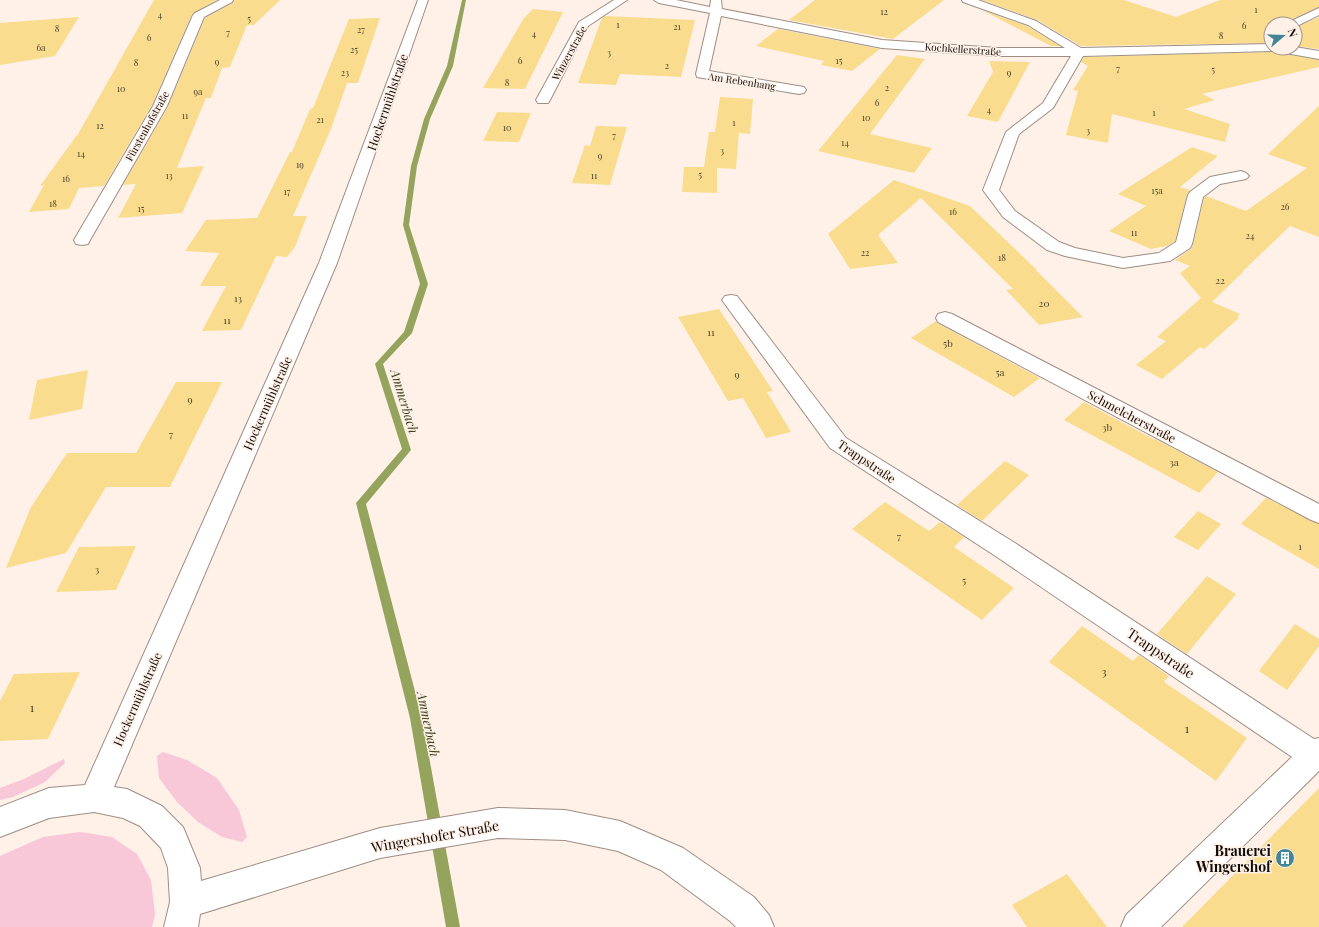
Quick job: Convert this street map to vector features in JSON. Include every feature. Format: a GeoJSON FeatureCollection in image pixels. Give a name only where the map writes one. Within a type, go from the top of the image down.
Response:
{"type":"FeatureCollection","features":[{"type":"Feature","properties":{"kind":"street","name":"Fürstenhofstraße"},"geometry":{"type":"LineString","coordinates":[[82,240],[160,106],[199,15],[228,0]]}},
{"type":"Feature","properties":{"kind":"street","name":"Hockermühlstraße"},"geometry":{"type":"LineString","coordinates":[[94,798],[328,263],[423,0]]}},
{"type":"Feature","properties":{"kind":"street","name":"Winzerstraße"},"geometry":{"type":"LineString","coordinates":[[544,100],[583,24],[622,0]]}},
{"type":"Feature","properties":{"kind":"street","name":"Kochkellerstraße"},"geometry":{"type":"LineString","coordinates":[[659,0],[716,6],[882,44],[998,52],[1263,48]]}},
{"type":"Feature","properties":{"kind":"street"},"geometry":{"type":"LineString","coordinates":[[967,0],[1032,23],[1079,52],[1048,105],[1013,132],[991,190],[1009,214],[1053,246],[1071,252],[1123,263],[1164,257],[1184,244],[1196,195],[1215,180],[1241,176]]}},
{"type":"Feature","properties":{"kind":"street","name":"Am Rebenhang"},"geometry":{"type":"LineString","coordinates":[[716,6],[702,74],[799,90]]}},
{"type":"Feature","properties":{"kind":"street"},"geometry":{"type":"LineString","coordinates":[[1303,19],[1319,11]]}},
{"type":"Feature","properties":{"kind":"street"},"geometry":{"type":"LineString","coordinates":[[1303,52],[1319,55]]}},
{"type":"Feature","properties":{"kind":"street","name":"Trappstraße"},"geometry":{"type":"LineString","coordinates":[[731,300],[838,443],[998,557],[1317,753]]}},
{"type":"Feature","properties":{"kind":"street","name":"Schmelcherstraße"},"geometry":{"type":"LineString","coordinates":[[945,318],[1319,514]]}},
{"type":"Feature","properties":{"kind":"street"},"geometry":{"type":"LineString","coordinates":[[1138,927],[1317,753]]}},
{"type":"Feature","properties":{"kind":"street"},"geometry":{"type":"LineString","coordinates":[[0,822],[49,803],[94,798],[126,804],[151,816],[172,838],[184,868],[183,914]]}},
{"type":"Feature","properties":{"kind":"street","name":"Wingershofer Straße"},"geometry":{"type":"LineString","coordinates":[[183,914],[380,844],[498,823],[565,825],[620,836],[672,859],[742,910],[756,927]]}},
{"type":"Feature","properties":{"kind":"shaded area"},"geometry":{"type":"Polygon","coordinates":[[[163,752],[187,760],[217,778],[239,810],[247,837],[242,842],[222,837],[198,822],[177,802],[159,778],[157,756],[163,752]]]}},
{"type":"Feature","properties":{"kind":"shaded area"},"geometry":{"type":"Polygon","coordinates":[[[64,759],[65,763],[45,782],[13,797],[0,800],[0,788],[24,779],[64,759]]]}},
{"type":"Feature","properties":{"kind":"shaded area"},"geometry":{"type":"Polygon","coordinates":[[[80,832],[112,837],[137,854],[151,880],[155,914],[152,927],[0,927],[0,856],[43,837],[80,832]]]}},
{"type":"Feature","properties":{"kind":"building"},"geometry":{"type":"Polygon","coordinates":[[[154,0],[217,0],[192,14],[152,105],[104,186],[79,188],[69,209],[29,212],[44,185],[40,186],[77,136],[154,0]]]}},
{"type":"Feature","properties":{"kind":"building"},"geometry":{"type":"Polygon","coordinates":[[[234,0],[280,0],[254,25],[247,25],[230,67],[222,68],[211,98],[206,98],[177,168],[204,166],[182,213],[118,218],[136,184],[123,185],[168,107],[205,18],[233,3],[234,0]]]}},
{"type":"Feature","properties":{"kind":"building"},"geometry":{"type":"Polygon","coordinates":[[[815,0],[944,0],[893,39],[789,20],[815,0]]]}},
{"type":"Feature","properties":{"kind":"building"},"geometry":{"type":"Polygon","coordinates":[[[982,0],[1124,0],[1176,17],[1220,0],[1319,0],[1319,7],[1299,16],[1263,16],[1263,43],[1081,46],[1037,20],[982,0]]]}},
{"type":"Feature","properties":{"kind":"building"},"geometry":{"type":"Polygon","coordinates":[[[533,9],[563,12],[525,89],[483,88],[524,18],[533,9]]]}},
{"type":"Feature","properties":{"kind":"building"},"geometry":{"type":"Polygon","coordinates":[[[982,10],[1027,26],[1060,46],[1051,46],[982,10]]]}},
{"type":"Feature","properties":{"kind":"building"},"geometry":{"type":"Polygon","coordinates":[[[605,16],[695,20],[681,77],[620,74],[616,85],[578,83],[602,18],[605,16]]]}},
{"type":"Feature","properties":{"kind":"building"},"geometry":{"type":"Polygon","coordinates":[[[79,17],[55,56],[0,65],[0,23],[79,17]]]}},
{"type":"Feature","properties":{"kind":"building"},"geometry":{"type":"Polygon","coordinates":[[[1319,17],[1319,49],[1303,47],[1303,24],[1319,17]]]}},
{"type":"Feature","properties":{"kind":"building"},"geometry":{"type":"Polygon","coordinates":[[[380,18],[358,83],[347,83],[331,129],[293,216],[307,216],[295,247],[287,257],[276,256],[241,330],[202,331],[226,286],[200,286],[219,253],[185,251],[206,220],[257,218],[290,152],[292,152],[310,109],[313,108],[349,19],[380,18]]]}},
{"type":"Feature","properties":{"kind":"building"},"geometry":{"type":"Polygon","coordinates":[[[778,29],[880,49],[852,71],[821,65],[824,61],[756,46],[778,29]]]}},
{"type":"Feature","properties":{"kind":"building"},"geometry":{"type":"Polygon","coordinates":[[[1263,52],[1263,56],[1296,56],[1319,60],[1319,67],[1202,94],[1215,100],[1184,109],[1230,124],[1225,142],[1112,114],[1108,143],[1066,135],[1078,91],[1073,90],[1088,66],[1081,62],[1084,57],[1263,52]]]}},
{"type":"Feature","properties":{"kind":"building"},"geometry":{"type":"Polygon","coordinates":[[[897,55],[925,59],[870,134],[932,148],[914,173],[818,151],[897,55]]]}},
{"type":"Feature","properties":{"kind":"building"},"geometry":{"type":"Polygon","coordinates":[[[989,61],[1030,62],[998,122],[967,116],[993,72],[989,61]]]}},
{"type":"Feature","properties":{"kind":"building"},"geometry":{"type":"Polygon","coordinates":[[[720,97],[753,99],[750,134],[739,133],[736,169],[717,168],[717,193],[682,192],[684,167],[704,167],[709,132],[715,132],[720,97]]]}},
{"type":"Feature","properties":{"kind":"building"},"geometry":{"type":"Polygon","coordinates":[[[1319,106],[1319,237],[1290,226],[1212,302],[1240,314],[1237,317],[1239,318],[1204,349],[1200,347],[1162,379],[1136,365],[1166,341],[1157,337],[1201,298],[1180,273],[1190,266],[1175,260],[1191,249],[1193,245],[1204,198],[1206,196],[1246,211],[1307,168],[1268,154],[1319,106]]]}},
{"type":"Feature","properties":{"kind":"building"},"geometry":{"type":"Polygon","coordinates":[[[497,112],[531,113],[519,142],[483,141],[497,112]]]}},
{"type":"Feature","properties":{"kind":"building"},"geometry":{"type":"Polygon","coordinates":[[[596,126],[627,127],[610,185],[572,183],[585,145],[590,146],[596,126]]]}},
{"type":"Feature","properties":{"kind":"building"},"geometry":{"type":"Polygon","coordinates":[[[1192,147],[1218,156],[1180,187],[1190,190],[1187,195],[1175,241],[1167,246],[1151,249],[1109,231],[1146,206],[1118,194],[1192,147]]]}},
{"type":"Feature","properties":{"kind":"building"},"geometry":{"type":"Polygon","coordinates":[[[894,180],[970,206],[1037,270],[1083,317],[1039,325],[1006,290],[1013,289],[921,198],[878,235],[898,263],[850,269],[828,234],[894,180]]]}},
{"type":"Feature","properties":{"kind":"building"},"geometry":{"type":"Polygon","coordinates":[[[719,309],[773,391],[767,392],[791,432],[766,438],[743,398],[728,401],[678,317],[719,309]]]}},
{"type":"Feature","properties":{"kind":"building"},"geometry":{"type":"Polygon","coordinates":[[[936,321],[937,323],[1040,378],[1014,397],[911,338],[936,321]]]}},
{"type":"Feature","properties":{"kind":"building"},"geometry":{"type":"Polygon","coordinates":[[[88,370],[82,409],[29,420],[37,380],[88,370]]]}},
{"type":"Feature","properties":{"kind":"building"},"geometry":{"type":"Polygon","coordinates":[[[176,382],[222,382],[170,487],[106,487],[66,553],[6,568],[31,507],[67,453],[136,453],[176,382]]]}},
{"type":"Feature","properties":{"kind":"building"},"geometry":{"type":"Polygon","coordinates":[[[1084,402],[1218,472],[1199,493],[1064,420],[1084,402]]]}},
{"type":"Feature","properties":{"kind":"building"},"geometry":{"type":"Polygon","coordinates":[[[1005,461],[1029,475],[982,521],[957,505],[1005,461]]]}},
{"type":"Feature","properties":{"kind":"building"},"geometry":{"type":"Polygon","coordinates":[[[1266,498],[1319,524],[1319,569],[1241,524],[1266,498]]]}},
{"type":"Feature","properties":{"kind":"building"},"geometry":{"type":"Polygon","coordinates":[[[885,502],[929,531],[940,522],[964,537],[954,547],[1014,588],[982,620],[852,529],[885,502]]]}},
{"type":"Feature","properties":{"kind":"building"},"geometry":{"type":"Polygon","coordinates":[[[1198,511],[1221,524],[1198,550],[1174,537],[1198,511]]]}},
{"type":"Feature","properties":{"kind":"building"},"geometry":{"type":"Polygon","coordinates":[[[136,546],[116,590],[56,592],[79,547],[136,546]]]}},
{"type":"Feature","properties":{"kind":"building"},"geometry":{"type":"Polygon","coordinates":[[[1207,576],[1236,594],[1187,654],[1157,634],[1207,576]]]}},
{"type":"Feature","properties":{"kind":"building"},"geometry":{"type":"Polygon","coordinates":[[[1295,624],[1319,639],[1319,646],[1287,690],[1259,671],[1295,624]]]}},
{"type":"Feature","properties":{"kind":"building"},"geometry":{"type":"Polygon","coordinates":[[[1082,626],[1133,661],[1139,655],[1169,676],[1164,682],[1247,738],[1216,781],[1049,662],[1082,626]]]}},
{"type":"Feature","properties":{"kind":"building"},"geometry":{"type":"Polygon","coordinates":[[[80,672],[48,739],[0,741],[0,701],[14,674],[80,672]]]}},
{"type":"Feature","properties":{"kind":"building","name":"Brauerei Wingershof"},"geometry":{"type":"Polygon","coordinates":[[[1319,788],[1319,927],[1182,927],[1319,788]]]}},
{"type":"Feature","properties":{"kind":"building"},"geometry":{"type":"Polygon","coordinates":[[[1067,874],[1107,927],[1027,927],[1012,905],[1067,874]]]}},
{"type":"Feature","properties":{"kind":"waterway","name":"Ammerbach"},"geometry":{"type":"LineString","coordinates":[[453,927],[416,718],[361,503],[407,450],[379,364],[408,333],[424,284],[406,225],[414,166],[427,119],[450,66],[464,0]]}},
{"type":"Feature","properties":{"kind":"place","name":"Brauerei Wingershof"},"geometry":{"type":"Point","coordinates":[1285,858]}}]}
